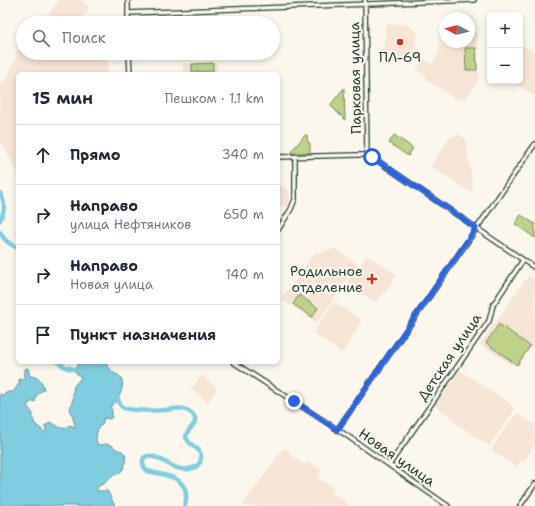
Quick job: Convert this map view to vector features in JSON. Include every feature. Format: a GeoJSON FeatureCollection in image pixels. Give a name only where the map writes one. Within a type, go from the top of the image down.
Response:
{"type":"FeatureCollection","features":[{"type":"Feature","properties":{"kind":"street"},"geometry":{"type":"LineString","coordinates":[[128,0],[128,13],[365,2],[474,0]]}},
{"type":"Feature","properties":{"kind":"street","name":"Парковая улица"},"geometry":{"type":"LineString","coordinates":[[365,2],[368,156]]}},
{"type":"Feature","properties":{"kind":"street"},"geometry":{"type":"LineString","coordinates":[[129,60],[130,72]]}},
{"type":"Feature","properties":{"kind":"street"},"geometry":{"type":"LineString","coordinates":[[337,430],[535,144]]}},
{"type":"Feature","properties":{"kind":"street"},"geometry":{"type":"LineString","coordinates":[[280,157],[351,155],[368,156],[376,159],[535,268]]}},
{"type":"Feature","properties":{"kind":"street"},"geometry":{"type":"LineString","coordinates":[[280,227],[291,209],[295,199],[295,157]]}},
{"type":"Feature","properties":{"kind":"street","name":"Детская улица"},"geometry":{"type":"LineString","coordinates":[[389,465],[489,321],[494,305],[523,260]]}},
{"type":"Feature","properties":{"kind":"street","name":"Новая улица"},"geometry":{"type":"LineString","coordinates":[[235,364],[337,430],[448,506]]}},
{"type":"Feature","properties":{"kind":"street"},"geometry":{"type":"LineString","coordinates":[[520,506],[535,484]]}},
{"type":"Feature","properties":{"kind":"shaded area"},"geometry":{"type":"Polygon","coordinates":[[[59,0],[80,0],[89,7],[83,16],[47,16],[59,0]]]}},
{"type":"Feature","properties":{"kind":"shaded area","name":"ПЛ-69"},"geometry":{"type":"Polygon","coordinates":[[[405,24],[418,33],[412,57],[408,62],[387,63],[387,56],[385,55],[385,25],[405,24]]]}},
{"type":"Feature","properties":{"kind":"shaded area"},"geometry":{"type":"Polygon","coordinates":[[[475,31],[477,31],[479,79],[465,100],[460,96],[457,100],[426,79],[427,77],[416,69],[424,59],[432,64],[439,52],[439,48],[475,48],[475,31]]]}},
{"type":"Feature","properties":{"kind":"shaded area"},"geometry":{"type":"Polygon","coordinates":[[[523,46],[535,54],[535,96],[517,84],[523,84],[523,46]]]}},
{"type":"Feature","properties":{"kind":"shaded area"},"geometry":{"type":"Polygon","coordinates":[[[16,55],[16,60],[107,60],[108,72],[16,72],[16,169],[3,145],[0,143],[0,85],[6,79],[16,55]]]}},
{"type":"Feature","properties":{"kind":"shaded area"},"geometry":{"type":"Polygon","coordinates":[[[217,63],[217,72],[183,72],[183,64],[217,63]]]}},
{"type":"Feature","properties":{"kind":"shaded area"},"geometry":{"type":"Polygon","coordinates":[[[457,133],[466,139],[473,189],[470,192],[431,166],[451,136],[454,138],[457,133]]]}},
{"type":"Feature","properties":{"kind":"shaded area"},"geometry":{"type":"Polygon","coordinates":[[[280,186],[287,188],[290,194],[289,204],[287,207],[280,205],[280,186]]]}},
{"type":"Feature","properties":{"kind":"shaded area"},"geometry":{"type":"Polygon","coordinates":[[[335,248],[357,264],[317,323],[281,299],[316,251],[321,254],[327,250],[330,251],[335,248]]]}},
{"type":"Feature","properties":{"kind":"shaded area","name":"Родильное отделение"},"geometry":{"type":"Polygon","coordinates":[[[367,255],[397,275],[385,293],[384,292],[378,301],[375,302],[347,283],[367,255]]]}},
{"type":"Feature","properties":{"kind":"shaded area"},"geometry":{"type":"Polygon","coordinates":[[[528,276],[535,281],[535,342],[517,366],[514,364],[511,365],[480,344],[528,276]]]}},
{"type":"Feature","properties":{"kind":"shaded area"},"geometry":{"type":"Polygon","coordinates":[[[334,302],[362,320],[342,353],[313,333],[334,302]]]}},
{"type":"Feature","properties":{"kind":"shaded area"},"geometry":{"type":"Polygon","coordinates":[[[460,370],[511,404],[515,410],[489,446],[453,421],[453,418],[435,406],[460,370]]]}},
{"type":"Feature","properties":{"kind":"shaded area"},"geometry":{"type":"Polygon","coordinates":[[[202,375],[217,388],[208,402],[191,389],[202,375]]]}},
{"type":"Feature","properties":{"kind":"shaded area"},"geometry":{"type":"Polygon","coordinates":[[[517,413],[535,425],[535,445],[524,461],[520,461],[516,467],[492,449],[517,413]]]}},
{"type":"Feature","properties":{"kind":"shaded area"},"geometry":{"type":"Polygon","coordinates":[[[285,448],[291,453],[290,454],[306,466],[309,462],[321,470],[317,477],[334,488],[331,492],[351,506],[242,506],[282,450],[285,448]]]}},
{"type":"Feature","properties":{"kind":"green space"},"geometry":{"type":"Polygon","coordinates":[[[465,48],[476,48],[477,70],[466,70],[465,48]]]}},
{"type":"Feature","properties":{"kind":"green space"},"geometry":{"type":"Polygon","coordinates":[[[213,63],[213,71],[192,72],[192,64],[213,63]]]}},
{"type":"Feature","properties":{"kind":"green space"},"geometry":{"type":"Polygon","coordinates":[[[344,88],[345,120],[331,106],[344,88]]]}},
{"type":"Feature","properties":{"kind":"green space"},"geometry":{"type":"Polygon","coordinates":[[[305,135],[307,135],[308,143],[310,143],[310,153],[290,153],[305,135]]]}},
{"type":"Feature","properties":{"kind":"green space"},"geometry":{"type":"Polygon","coordinates":[[[394,135],[413,148],[408,156],[389,143],[394,135]]]}},
{"type":"Feature","properties":{"kind":"green space"},"geometry":{"type":"Polygon","coordinates":[[[521,215],[535,224],[535,238],[515,224],[521,215]]]}},
{"type":"Feature","properties":{"kind":"green space"},"geometry":{"type":"Polygon","coordinates":[[[299,295],[318,308],[312,317],[293,304],[299,295]]]}},
{"type":"Feature","properties":{"kind":"green space"},"geometry":{"type":"Polygon","coordinates":[[[499,324],[530,346],[517,365],[486,343],[499,324]]]}},
{"type":"Feature","properties":{"kind":"water"},"geometry":{"type":"Polygon","coordinates":[[[107,364],[112,371],[121,378],[122,390],[115,402],[110,407],[112,410],[112,417],[110,419],[104,418],[102,425],[99,426],[96,438],[98,445],[111,445],[117,450],[123,451],[125,454],[126,460],[124,468],[121,472],[111,476],[105,483],[97,488],[98,491],[108,492],[115,506],[0,506],[0,394],[3,395],[8,392],[13,392],[19,384],[19,379],[23,379],[25,377],[23,375],[25,373],[25,369],[28,368],[30,376],[36,377],[40,380],[44,390],[38,394],[35,402],[31,402],[27,406],[33,414],[33,420],[36,425],[44,433],[46,431],[45,425],[48,425],[49,422],[62,428],[69,425],[75,427],[70,409],[73,399],[74,386],[81,377],[76,373],[76,367],[78,365],[107,364]]]}},
{"type":"Feature","properties":{"kind":"waterway"},"geometry":{"type":"LineString","coordinates":[[0,193],[4,207],[0,220]]}},
{"type":"Feature","properties":{"kind":"waterway"},"geometry":{"type":"LineString","coordinates":[[0,232],[5,240],[16,247]]}},
{"type":"Feature","properties":{"kind":"waterway"},"geometry":{"type":"LineString","coordinates":[[61,364],[65,367],[80,371]]}},
{"type":"Feature","properties":{"kind":"waterway"},"geometry":{"type":"LineString","coordinates":[[116,393],[119,404],[124,408],[149,411],[181,408],[193,415],[195,423],[186,437],[189,443],[201,454],[201,461],[197,466],[190,469],[184,469],[172,466],[156,457],[147,456],[143,459],[144,466],[147,471],[170,476],[181,483],[185,489],[185,506]]}},
{"type":"Feature","properties":{"kind":"place","name":"ПЛ-69"},"geometry":{"type":"Point","coordinates":[400,42]}},
{"type":"Feature","properties":{"kind":"place","name":"Родильное отделение"},"geometry":{"type":"Point","coordinates":[372,279]}},
{"type":"Feature","properties":{"kind":"route"},"geometry":{"type":"LineString","coordinates":[[294,401],[337,430],[476,228],[372,157]]}}]}
